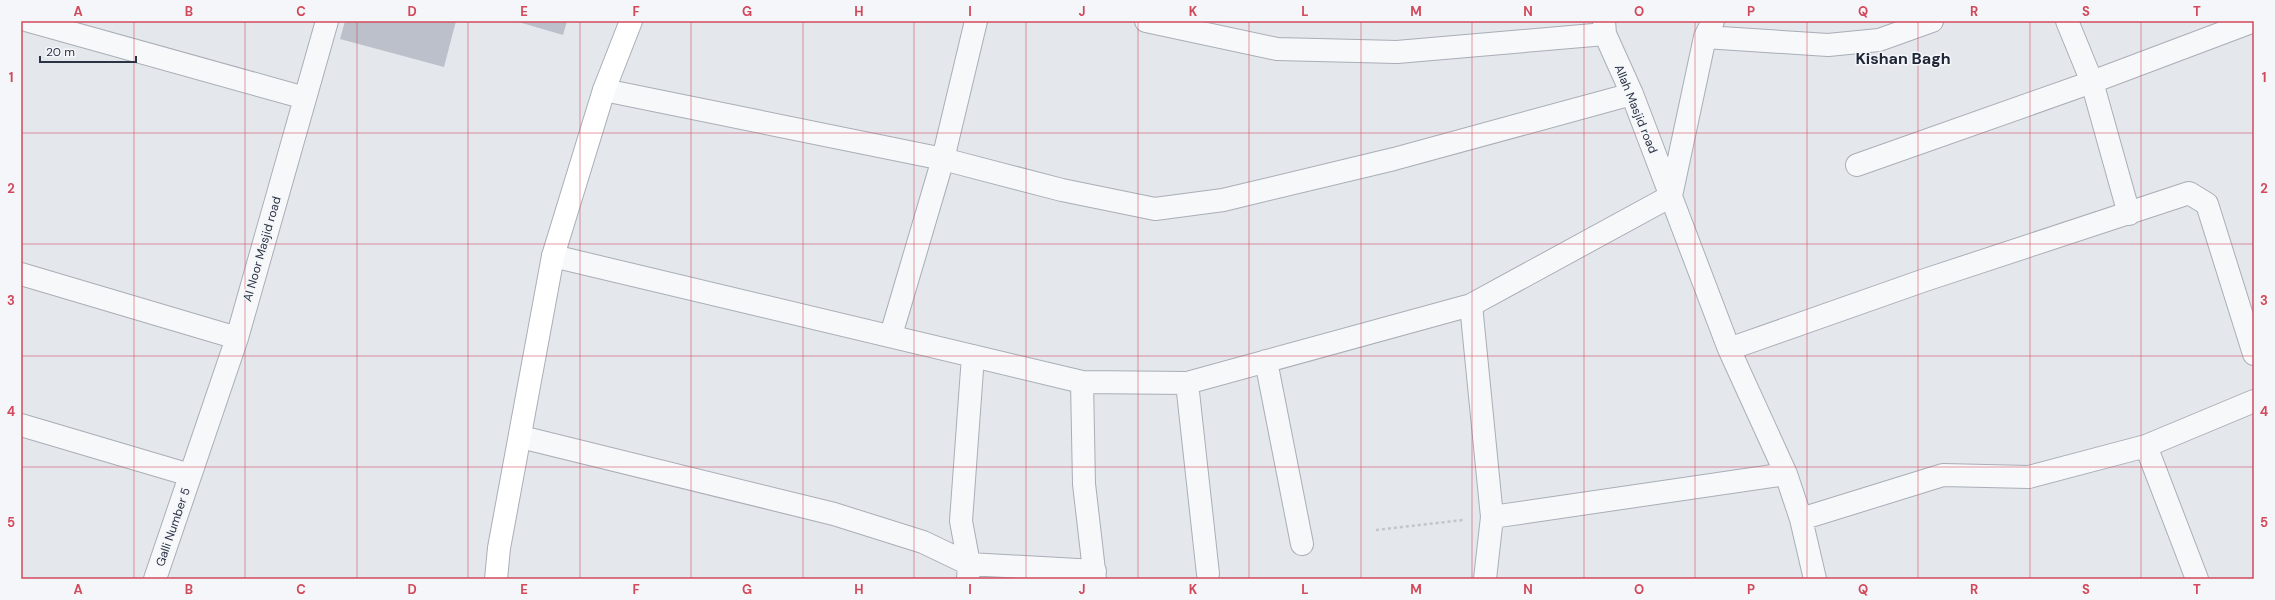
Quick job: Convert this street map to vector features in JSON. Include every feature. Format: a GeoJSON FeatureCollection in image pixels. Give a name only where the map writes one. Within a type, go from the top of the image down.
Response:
{"type":"FeatureCollection","features":[{"type":"Feature","properties":{"kind":"main road"},"geometry":{"type":"LineString","coordinates":[[496,579],[499,548],[521,438],[553,256],[604,90],[631,21]]}},
{"type":"Feature","properties":{"kind":"street"},"geometry":{"type":"LineString","coordinates":[[29,21],[305,98]]}},
{"type":"Feature","properties":{"kind":"street","name":"AI Noor Masjid road"},"geometry":{"type":"LineString","coordinates":[[190,475],[237,338],[327,21]]}},
{"type":"Feature","properties":{"kind":"street"},"geometry":{"type":"LineString","coordinates":[[891,335],[943,159],[976,21]]}},
{"type":"Feature","properties":{"kind":"street"},"geometry":{"type":"LineString","coordinates":[[1146,21],[1278,49],[1397,52],[1604,28]]}},
{"type":"Feature","properties":{"kind":"street"},"geometry":{"type":"LineString","coordinates":[[553,256],[891,335],[1082,382],[1187,383],[1471,305],[1671,196],[1709,29],[1828,45],[1879,40],[1932,21]]}},
{"type":"Feature","properties":{"kind":"street"},"geometry":{"type":"LineString","coordinates":[[2067,21],[2092,82],[2129,214]]}},
{"type":"Feature","properties":{"kind":"street"},"geometry":{"type":"LineString","coordinates":[[1857,165],[2092,82],[2254,21]]}},
{"type":"Feature","properties":{"kind":"street","name":"Allah Masjid road"},"geometry":{"type":"LineString","coordinates":[[1604,28],[1632,94],[1729,349],[1786,474],[1801,519],[1816,579]]}},
{"type":"Feature","properties":{"kind":"street"},"geometry":{"type":"LineString","coordinates":[[604,90],[943,159],[1062,190],[1155,209],[1223,200],[1363,166],[1632,94]]}},
{"type":"Feature","properties":{"kind":"street"},"geometry":{"type":"LineString","coordinates":[[1729,349],[1925,280],[2189,193],[2207,204],[2254,354]]}},
{"type":"Feature","properties":{"kind":"street"},"geometry":{"type":"LineString","coordinates":[[21,274],[237,338]]}},
{"type":"Feature","properties":{"kind":"street"},"geometry":{"type":"LineString","coordinates":[[1471,305],[1492,517],[1485,579]]}},
{"type":"Feature","properties":{"kind":"street"},"geometry":{"type":"LineString","coordinates":[[969,571],[961,521],[973,356]]}},
{"type":"Feature","properties":{"kind":"street"},"geometry":{"type":"LineString","coordinates":[[1266,361],[1302,544]]}},
{"type":"Feature","properties":{"kind":"street"},"geometry":{"type":"LineString","coordinates":[[521,438],[834,514],[923,542],[969,571],[1095,575],[1084,484],[1082,382]]}},
{"type":"Feature","properties":{"kind":"street"},"geometry":{"type":"LineString","coordinates":[[1187,383],[1208,574]]}},
{"type":"Feature","properties":{"kind":"street"},"geometry":{"type":"LineString","coordinates":[[1801,519],[1943,475],[2029,477],[2146,446],[2254,401]]}},
{"type":"Feature","properties":{"kind":"street"},"geometry":{"type":"LineString","coordinates":[[21,425],[190,475]]}},
{"type":"Feature","properties":{"kind":"street"},"geometry":{"type":"LineString","coordinates":[[2146,446],[2197,579]]}},
{"type":"Feature","properties":{"kind":"street"},"geometry":{"type":"LineString","coordinates":[[1492,517],[1786,474]]}},
{"type":"Feature","properties":{"kind":"street","name":"Galli Number 5"},"geometry":{"type":"LineString","coordinates":[[155,579],[190,475]]}},
{"type":"Feature","properties":{"kind":"path"},"geometry":{"type":"LineString","coordinates":[[1376,530],[1492,517]]}},
{"type":"Feature","properties":{"kind":"building"},"geometry":{"type":"Polygon","coordinates":[[[345,21],[456,21],[444,67],[340,39],[345,21]]]}},
{"type":"Feature","properties":{"kind":"building"},"geometry":{"type":"Polygon","coordinates":[[[515,21],[567,21],[563,35],[515,21]]]}},
{"type":"Feature","properties":{"kind":"district","name":"Kishan Bagh"},"geometry":{"type":"Point","coordinates":[1903,58]}}]}
